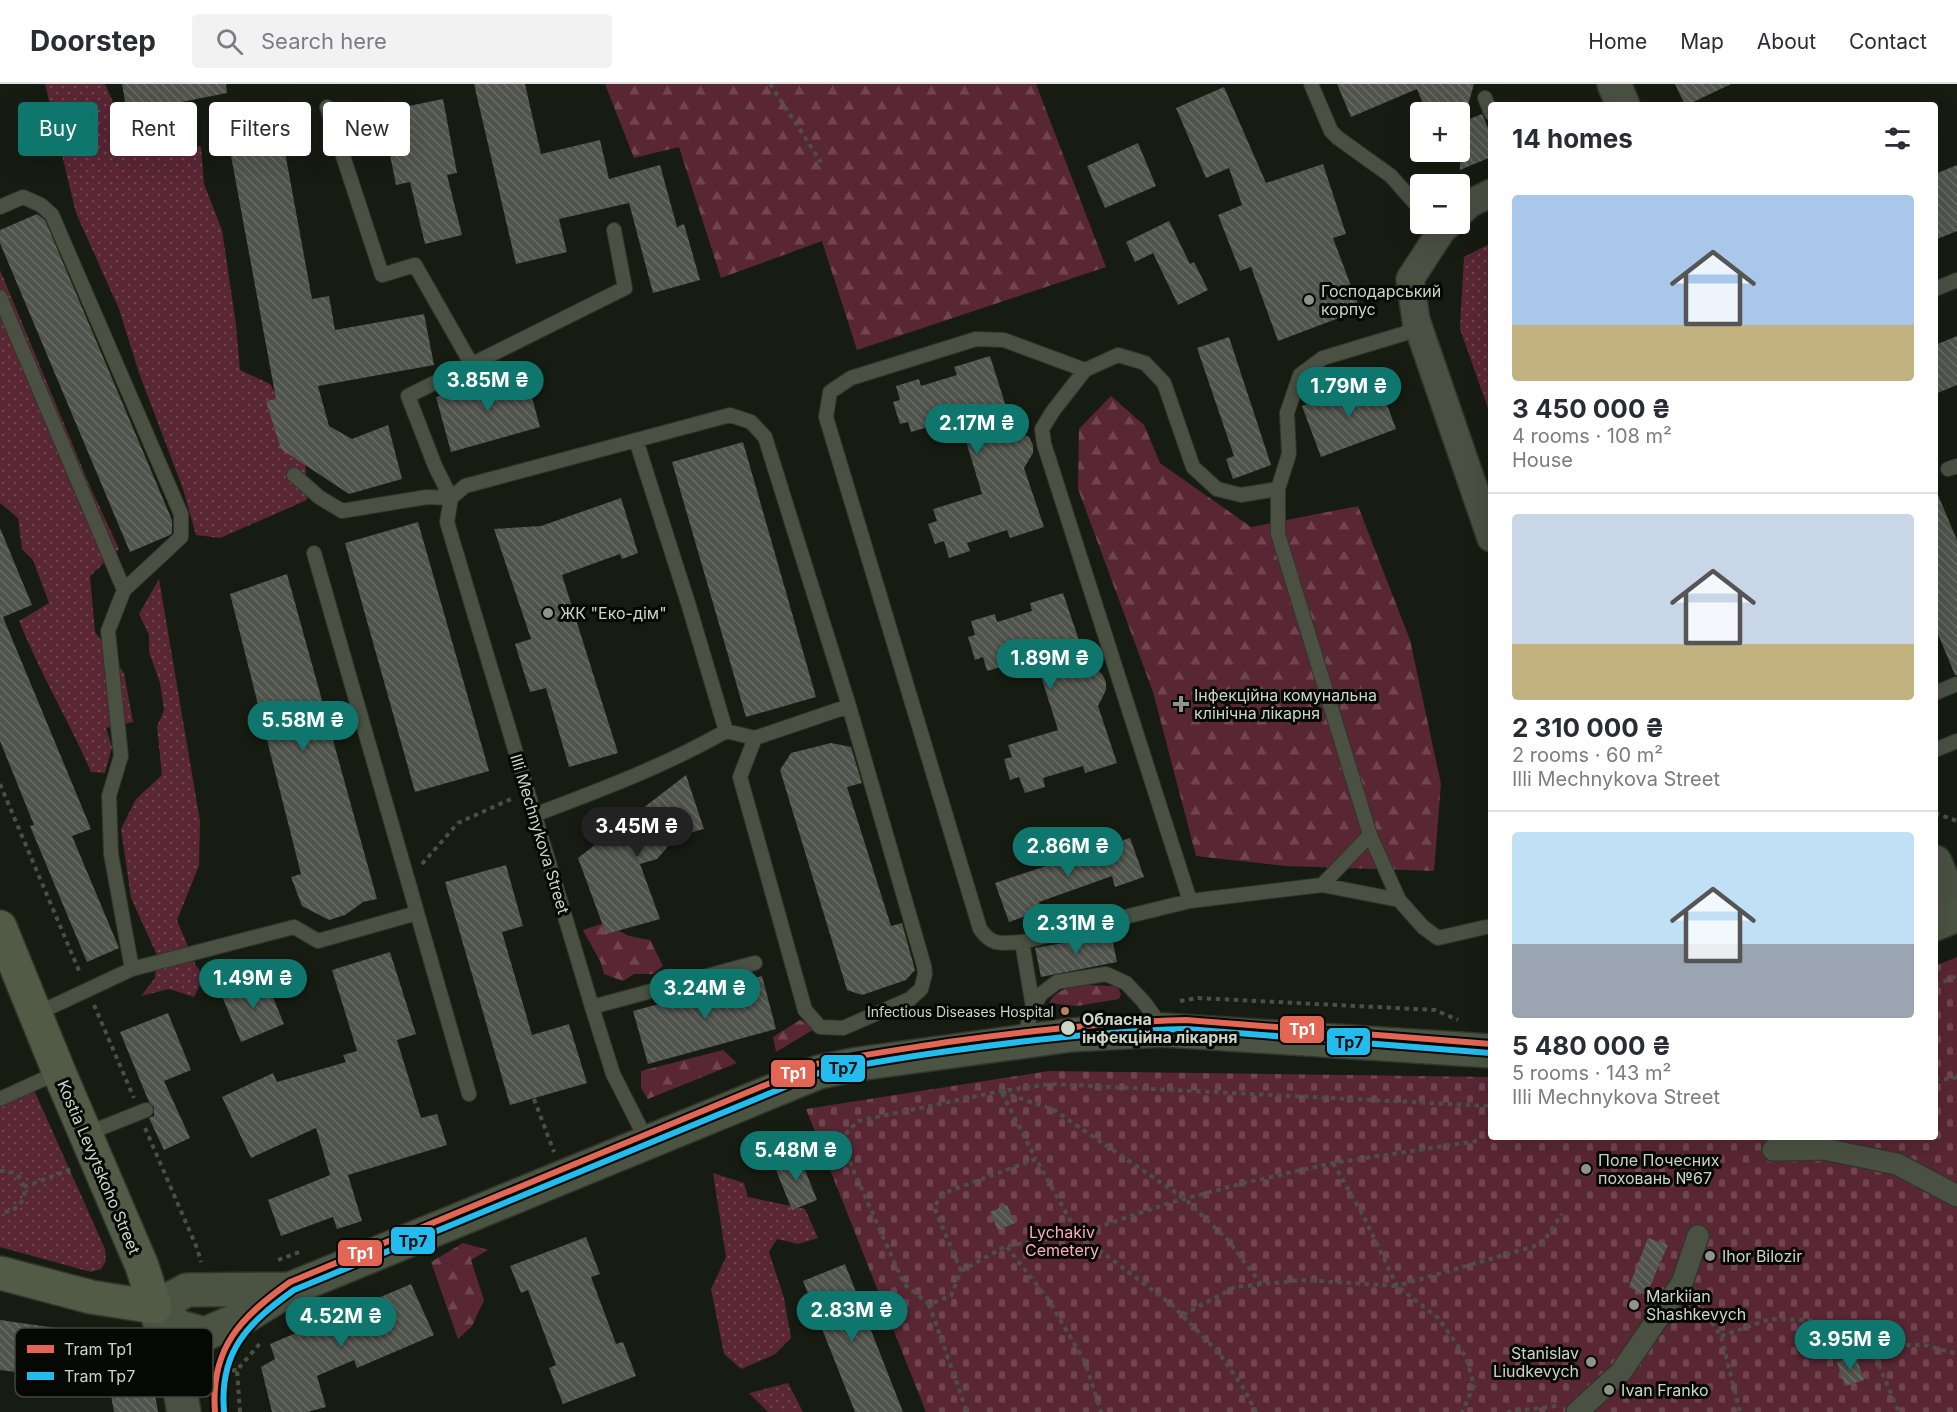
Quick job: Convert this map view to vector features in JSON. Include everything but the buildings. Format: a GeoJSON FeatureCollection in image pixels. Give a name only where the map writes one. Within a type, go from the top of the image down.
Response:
{"type":"FeatureCollection","features":[{"type":"Feature","properties":{"kind":"main road"},"geometry":{"type":"LineString","coordinates":[[1938,923],[1957,914]]}},
{"type":"Feature","properties":{"kind":"main road","name":"Kostia Levytskoho Street"},"geometry":{"type":"LineString","coordinates":[[0,927],[142,1266],[155,1306]]}},
{"type":"Feature","properties":{"kind":"main road"},"geometry":{"type":"LineString","coordinates":[[213,1330],[246,1316],[290,1289],[819,1072],[858,1064],[1071,1035],[1155,1018],[1488,1051]]}},
{"type":"Feature","properties":{"kind":"main road"},"geometry":{"type":"LineString","coordinates":[[0,1273],[91,1297],[155,1306],[183,1328]]}},
{"type":"Feature","properties":{"kind":"main road"},"geometry":{"type":"LineString","coordinates":[[155,1306],[187,1290],[290,1289]]}},
{"type":"Feature","properties":{"kind":"street"},"geometry":{"type":"LineString","coordinates":[[1614,84],[1622,102]]}},
{"type":"Feature","properties":{"kind":"street"},"geometry":{"type":"LineString","coordinates":[[1470,204],[1488,194]]}},
{"type":"Feature","properties":{"kind":"street"},"geometry":{"type":"LineString","coordinates":[[1439,234],[1410,279],[1416,320],[1488,529]]}},
{"type":"Feature","properties":{"kind":"street"},"geometry":{"type":"LineString","coordinates":[[1938,869],[1957,914]]}},
{"type":"Feature","properties":{"kind":"street"},"geometry":{"type":"LineString","coordinates":[[1773,1150],[1824,1149],[1897,1164],[1957,1196]]}},
{"type":"Feature","properties":{"kind":"street"},"geometry":{"type":"LineString","coordinates":[[1577,1412],[1622,1372],[1682,1283],[1698,1236]]}},
{"type":"Feature","properties":{"kind":"street","name":"Kostia Levytskoho Street"},"geometry":{"type":"LineString","coordinates":[[155,1306],[162,1328]]}},
{"type":"Feature","properties":{"kind":"street","name":"Kostia Levytskoho Street"},"geometry":{"type":"LineString","coordinates":[[181,1397],[184,1412]]}},
{"type":"Feature","properties":{"kind":"lane"},"geometry":{"type":"LineString","coordinates":[[1311,84],[1331,131],[1392,176],[1410,197]]}},
{"type":"Feature","properties":{"kind":"lane"},"geometry":{"type":"LineString","coordinates":[[1485,98],[1488,106]]}},
{"type":"Feature","properties":{"kind":"lane"},"geometry":{"type":"LineString","coordinates":[[343,156],[382,275],[415,265],[472,365]]}},
{"type":"Feature","properties":{"kind":"lane"},"geometry":{"type":"LineString","coordinates":[[0,207],[23,197],[42,205],[52,215],[181,514],[181,537],[124,590],[108,631],[121,756],[109,796],[111,854],[132,969]]}},
{"type":"Feature","properties":{"kind":"lane"},"geometry":{"type":"LineString","coordinates":[[451,498],[435,466],[408,396],[625,288],[614,230]]}},
{"type":"Feature","properties":{"kind":"lane"},"geometry":{"type":"LineString","coordinates":[[1938,288],[1957,280]]}},
{"type":"Feature","properties":{"kind":"lane"},"geometry":{"type":"LineString","coordinates":[[0,297],[124,590]]}},
{"type":"Feature","properties":{"kind":"lane"},"geometry":{"type":"LineString","coordinates":[[1416,320],[1406,333],[1323,358],[1300,375],[1287,413],[1289,454],[1278,489],[1278,534],[1370,836],[1399,900],[1423,927],[1438,938],[1486,927]]}},
{"type":"Feature","properties":{"kind":"lane"},"geometry":{"type":"LineString","coordinates":[[1085,370],[1004,340],[976,339],[851,378],[830,392],[826,417],[980,929],[987,939],[996,944],[1022,942],[1190,902],[1322,885],[1399,900]]}},
{"type":"Feature","properties":{"kind":"lane"},"geometry":{"type":"LineString","coordinates":[[1190,902],[1044,444],[1042,429],[1085,370],[1118,355],[1145,363],[1164,384],[1193,467],[1217,489],[1241,495],[1278,489]]}},
{"type":"Feature","properties":{"kind":"lane"},"geometry":{"type":"LineString","coordinates":[[294,476],[319,497],[342,511],[427,497],[451,498],[465,486],[730,415],[752,423],[765,437],[849,706],[925,974],[921,989],[910,999],[843,1028],[820,1027],[805,1010],[741,777],[755,738]]}},
{"type":"Feature","properties":{"kind":"lane"},"geometry":{"type":"LineString","coordinates":[[636,440],[726,731]]}},
{"type":"Feature","properties":{"kind":"lane","name":"Illi Mechnykova Street"},"geometry":{"type":"LineString","coordinates":[[451,498],[447,522],[592,1007],[613,1074],[647,1141]]}},
{"type":"Feature","properties":{"kind":"lane"},"geometry":{"type":"LineString","coordinates":[[314,553],[470,1094]]}},
{"type":"Feature","properties":{"kind":"lane"},"geometry":{"type":"LineString","coordinates":[[1938,692],[1957,684]]}},
{"type":"Feature","properties":{"kind":"lane"},"geometry":{"type":"LineString","coordinates":[[534,815],[643,773],[726,731],[755,738],[849,706]]}},
{"type":"Feature","properties":{"kind":"lane"},"geometry":{"type":"LineString","coordinates":[[1938,748],[1957,741]]}},
{"type":"Feature","properties":{"kind":"lane"},"geometry":{"type":"LineString","coordinates":[[1322,885],[1370,836]]}},
{"type":"Feature","properties":{"kind":"lane"},"geometry":{"type":"LineString","coordinates":[[36,1014],[132,969],[294,927],[318,941],[417,913]]}},
{"type":"Feature","properties":{"kind":"lane"},"geometry":{"type":"LineString","coordinates":[[1022,942],[1033,1007]]}},
{"type":"Feature","properties":{"kind":"lane"},"geometry":{"type":"LineString","coordinates":[[592,1007],[755,963]]}},
{"type":"Feature","properties":{"kind":"lane"},"geometry":{"type":"LineString","coordinates":[[1023,1040],[1033,1007],[1041,994],[1057,982],[1106,974],[1126,983],[1155,1018]]}},
{"type":"Feature","properties":{"kind":"lane"},"geometry":{"type":"LineString","coordinates":[[0,1099],[59,1072]]}},
{"type":"Feature","properties":{"kind":"lane"},"geometry":{"type":"LineString","coordinates":[[86,1134],[142,1112]]}},
{"type":"Feature","properties":{"kind":"path"},"geometry":{"type":"LineString","coordinates":[[770,84],[821,162]]}},
{"type":"Feature","properties":{"kind":"path"},"geometry":{"type":"LineString","coordinates":[[0,784],[84,982]]}},
{"type":"Feature","properties":{"kind":"path"},"geometry":{"type":"LineString","coordinates":[[408,880],[458,822],[528,792]]}},
{"type":"Feature","properties":{"kind":"path"},"geometry":{"type":"LineString","coordinates":[[1938,814],[1957,821]]}},
{"type":"Feature","properties":{"kind":"path"},"geometry":{"type":"LineString","coordinates":[[1938,984],[1957,976]]}},
{"type":"Feature","properties":{"kind":"path"},"geometry":{"type":"LineString","coordinates":[[91,997],[142,1112],[197,1248]]}},
{"type":"Feature","properties":{"kind":"path"},"geometry":{"type":"LineString","coordinates":[[1155,1018],[1198,998],[1435,1010],[1468,1024]]}},
{"type":"Feature","properties":{"kind":"path"},"geometry":{"type":"LineString","coordinates":[[1938,1079],[1957,1077]]}},
{"type":"Feature","properties":{"kind":"path"},"geometry":{"type":"LineString","coordinates":[[967,1412],[929,1305],[904,1284],[840,1140],[858,1121],[1001,1091],[1052,1084],[1488,1106]]}},
{"type":"Feature","properties":{"kind":"path"},"geometry":{"type":"LineString","coordinates":[[1001,1091],[1078,1234],[1183,1315],[1219,1353],[1244,1389],[1256,1412]]}},
{"type":"Feature","properties":{"kind":"path"},"geometry":{"type":"LineString","coordinates":[[1001,1091],[1054,1110],[1185,1199],[1227,1239],[1261,1284]]}},
{"type":"Feature","properties":{"kind":"path"},"geometry":{"type":"LineString","coordinates":[[534,1099],[555,1156]]}},
{"type":"Feature","properties":{"kind":"path"},"geometry":{"type":"LineString","coordinates":[[929,1305],[951,1296],[961,1271],[1006,1246],[1078,1234],[1185,1199],[1333,1163],[1477,1141]]}},
{"type":"Feature","properties":{"kind":"path"},"geometry":{"type":"LineString","coordinates":[[961,1271],[934,1207],[944,1193],[1036,1159]]}},
{"type":"Feature","properties":{"kind":"path"},"geometry":{"type":"LineString","coordinates":[[1333,1163],[1363,1215],[1396,1286],[1438,1318],[1466,1357],[1474,1386],[1462,1412]]}},
{"type":"Feature","properties":{"kind":"path"},"geometry":{"type":"LineString","coordinates":[[24,1187],[75,1168]]}},
{"type":"Feature","properties":{"kind":"path"},"geometry":{"type":"LineString","coordinates":[[0,1171],[17,1175],[24,1187],[23,1200],[19,1206],[14,1210],[0,1212]]}},
{"type":"Feature","properties":{"kind":"path"},"geometry":{"type":"LineString","coordinates":[[1183,1315],[1235,1287],[1303,1280],[1396,1286],[1542,1244],[1562,1214]]}},
{"type":"Feature","properties":{"kind":"path"},"geometry":{"type":"LineString","coordinates":[[1006,1246],[1048,1299],[1085,1362],[1101,1412]]}},
{"type":"Feature","properties":{"kind":"path"},"geometry":{"type":"LineString","coordinates":[[1682,1283],[1708,1315],[1721,1336],[1740,1412]]}},
{"type":"Feature","properties":{"kind":"path"},"geometry":{"type":"LineString","coordinates":[[1721,1336],[1770,1319],[1808,1320],[1840,1325],[1870,1345],[1899,1412]]}},
{"type":"Feature","properties":{"kind":"path"},"geometry":{"type":"LineString","coordinates":[[240,1412],[237,1370],[267,1335]]}},
{"type":"Feature","properties":{"kind":"path"},"geometry":{"type":"LineString","coordinates":[[1870,1345],[1925,1345],[1957,1354]]}},
{"type":"Feature","properties":{"kind":"path"},"geometry":{"type":"LineString","coordinates":[[213,1371],[237,1370]]}},
{"type":"Feature","properties":{"kind":"green space"},"geometry":{"type":"Polygon","coordinates":[[[45,84],[105,84],[113,102],[110,102],[110,156],[197,156],[197,147],[201,146],[204,184],[222,230],[240,370],[270,384],[284,408],[305,455],[307,500],[220,538],[196,535],[183,489],[139,373],[119,309],[76,213],[62,156],[98,156],[98,102],[49,102],[45,84]]]}},
{"type":"Feature","properties":{"kind":"green space"},"geometry":{"type":"Polygon","coordinates":[[[605,84],[1036,84],[1106,267],[857,350],[822,241],[721,278],[679,147],[634,158],[605,84]]]}},
{"type":"Feature","properties":{"kind":"green space"},"geometry":{"type":"Polygon","coordinates":[[[1488,245],[1488,408],[1460,329],[1464,257],[1488,245]]]}},
{"type":"Feature","properties":{"kind":"green space"},"geometry":{"type":"Polygon","coordinates":[[[0,270],[89,484],[119,549],[90,576],[95,632],[124,673],[133,722],[106,728],[112,747],[105,773],[91,772],[19,621],[49,603],[33,560],[22,549],[18,518],[0,503],[0,270]]]}},
{"type":"Feature","properties":{"kind":"green space"},"geometry":{"type":"Polygon","coordinates":[[[1111,396],[1144,425],[1160,463],[1251,527],[1358,506],[1410,640],[1441,784],[1434,871],[1286,866],[1196,856],[1153,692],[1078,489],[1079,429],[1111,396]]]}},
{"type":"Feature","properties":{"kind":"green space"},"geometry":{"type":"Polygon","coordinates":[[[159,579],[200,821],[199,866],[177,920],[196,966],[205,976],[194,997],[169,989],[141,996],[155,978],[157,955],[131,898],[121,829],[136,799],[162,775],[157,727],[164,710],[160,683],[149,652],[149,635],[139,614],[159,579]]]}},
{"type":"Feature","properties":{"kind":"green space"},"geometry":{"type":"Polygon","coordinates":[[[604,923],[629,936],[650,940],[663,966],[653,974],[634,974],[623,981],[604,974],[601,963],[583,930],[604,923]]]}},
{"type":"Feature","properties":{"kind":"green space","name":"Lychakiv Cemetery"},"geometry":{"type":"Polygon","coordinates":[[[1957,957],[1957,1412],[926,1412],[806,1109],[1049,1071],[1488,1077],[1488,1140],[1938,1140],[1938,965],[1957,957]]]}},
{"type":"Feature","properties":{"kind":"green space"},"geometry":{"type":"Polygon","coordinates":[[[1085,985],[1117,986],[1121,994],[1119,999],[1077,1006],[1049,1003],[1060,992],[1085,985]]]}},
{"type":"Feature","properties":{"kind":"green space"},"geometry":{"type":"Polygon","coordinates":[[[800,1020],[816,1028],[776,1052],[773,1037],[800,1020]]]}},
{"type":"Feature","properties":{"kind":"green space"},"geometry":{"type":"Polygon","coordinates":[[[723,1050],[737,1063],[648,1099],[641,1088],[641,1071],[723,1050]]]}},
{"type":"Feature","properties":{"kind":"green space"},"geometry":{"type":"Polygon","coordinates":[[[34,1090],[105,1249],[106,1261],[101,1269],[91,1272],[0,1247],[0,1104],[34,1090]]]}},
{"type":"Feature","properties":{"kind":"green space"},"geometry":{"type":"Polygon","coordinates":[[[713,1173],[744,1183],[748,1197],[805,1209],[818,1238],[798,1244],[777,1239],[769,1252],[784,1298],[791,1338],[774,1355],[741,1369],[724,1354],[711,1289],[726,1257],[713,1173]]]}},
{"type":"Feature","properties":{"kind":"green space"},"geometry":{"type":"Polygon","coordinates":[[[463,1243],[488,1250],[471,1260],[484,1300],[472,1326],[458,1339],[431,1262],[463,1243]]]}},
{"type":"Feature","properties":{"kind":"green space"},"geometry":{"type":"Polygon","coordinates":[[[788,1383],[803,1412],[768,1412],[749,1393],[788,1383]]]}},
{"type":"Feature","properties":{"kind":"tram line","name":"Тр1"},"geometry":{"type":"LineString","coordinates":[[215,1412],[218,1370],[232,1336],[257,1308],[290,1282],[816,1064],[1007,1034],[1096,1025],[1186,1020],[1488,1044]]}},
{"type":"Feature","properties":{"kind":"tram line","name":"Тр7"},"geometry":{"type":"LineString","coordinates":[[224,1411],[226,1371],[240,1340],[263,1314],[294,1290],[819,1073],[900,1058],[1008,1043],[1097,1034],[1186,1029],[1488,1053]]}},
{"type":"Feature","properties":{"kind":"place","name":"Господарський корпус"},"geometry":{"type":"Point","coordinates":[1309,300]}},
{"type":"Feature","properties":{"kind":"place","name":"ЖК \"Еко-дім\""},"geometry":{"type":"Point","coordinates":[548,613]}},
{"type":"Feature","properties":{"kind":"place","name":"Інфекційна комунальна клінічна лікарня"},"geometry":{"type":"Point","coordinates":[1181,704]}},
{"type":"Feature","properties":{"kind":"place","name":"Infectious Diseases Hospital"},"geometry":{"type":"Point","coordinates":[1065,1011]}},
{"type":"Feature","properties":{"kind":"place","name":"Обласна інфекційна лікарня"},"geometry":{"type":"Point","coordinates":[1068,1028]}},
{"type":"Feature","properties":{"kind":"place","name":"Поле Почесних поховань №67"},"geometry":{"type":"Point","coordinates":[1586,1169]}},
{"type":"Feature","properties":{"kind":"place","name":"Ihor Bilozir"},"geometry":{"type":"Point","coordinates":[1710,1256]}},
{"type":"Feature","properties":{"kind":"place","name":"Markiian Shashkevych"},"geometry":{"type":"Point","coordinates":[1634,1305]}},
{"type":"Feature","properties":{"kind":"place","name":"Stanislav Liudkevych"},"geometry":{"type":"Point","coordinates":[1591,1362]}},
{"type":"Feature","properties":{"kind":"place","name":"Ivan Franko"},"geometry":{"type":"Point","coordinates":[1609,1390]}}]}
